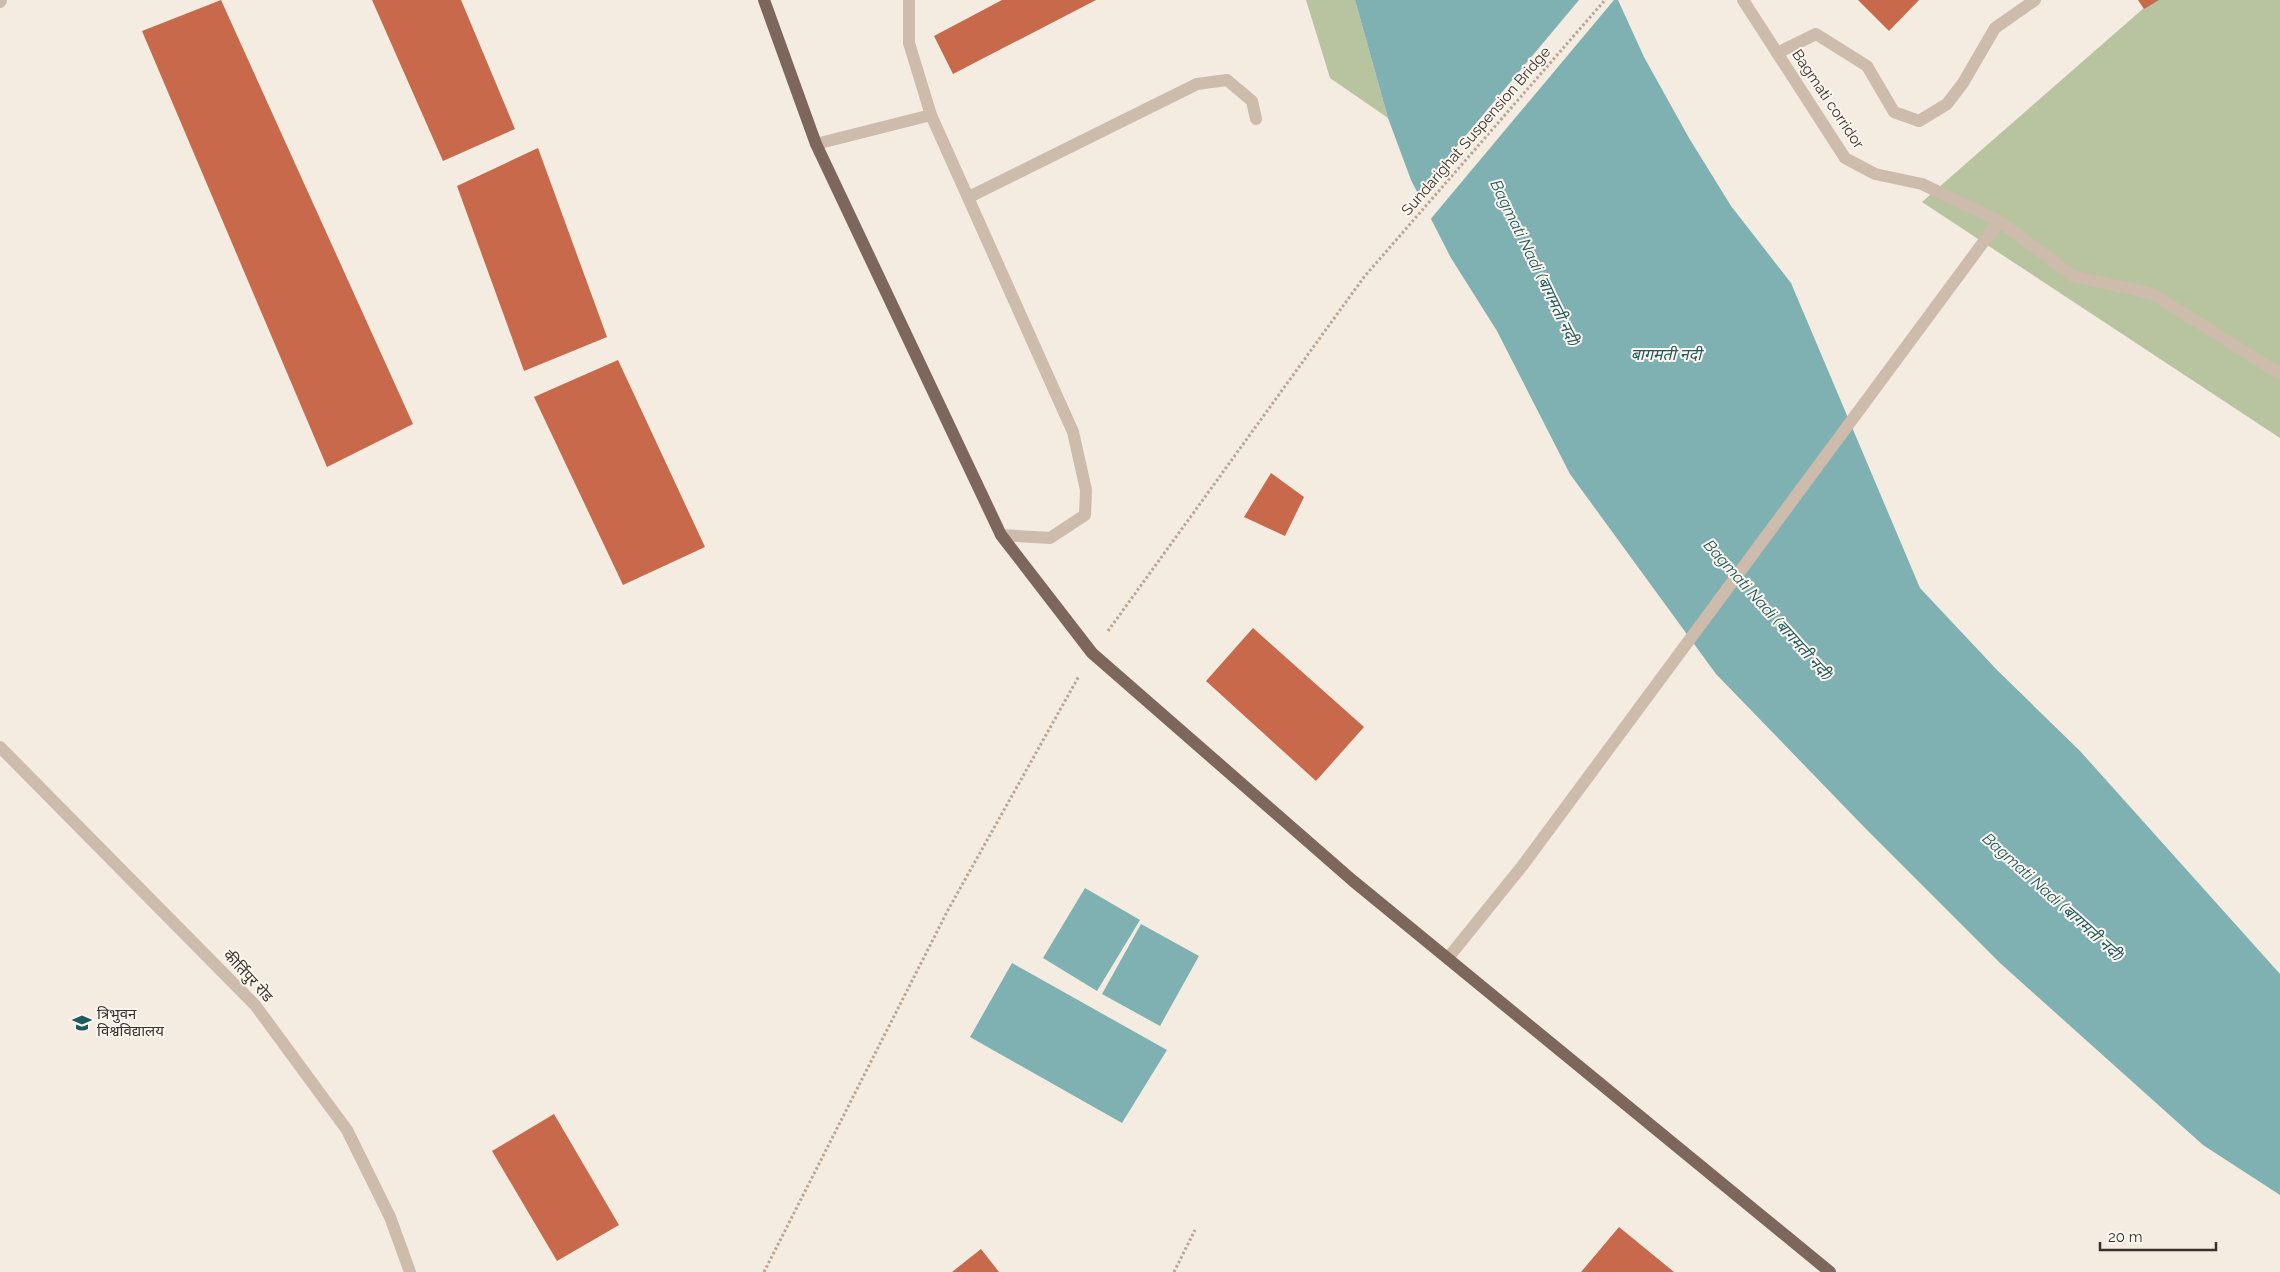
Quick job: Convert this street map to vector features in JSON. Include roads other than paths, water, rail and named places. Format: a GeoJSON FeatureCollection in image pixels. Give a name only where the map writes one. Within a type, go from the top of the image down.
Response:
{"type":"FeatureCollection","features":[{"type":"Feature","properties":{"kind":"main road"},"geometry":{"type":"LineString","coordinates":[[764,0],[816,144],[1001,536],[1092,652],[1352,880],[1830,1272]]}},
{"type":"Feature","properties":{"kind":"street"},"geometry":{"type":"LineString","coordinates":[[909,0],[909,44],[931,115],[1073,432],[1086,490],[1085,515],[1050,538],[1001,536]]}},
{"type":"Feature","properties":{"kind":"street","name":"Bagmati corridor"},"geometry":{"type":"LineString","coordinates":[[1743,0],[1845,158],[1875,174],[1922,184],[1999,221],[2073,276],[2153,294],[2280,374]]}},
{"type":"Feature","properties":{"kind":"street"},"geometry":{"type":"LineString","coordinates":[[1777,53],[1816,34],[1867,66],[1894,112],[1919,121],[1947,104],[1963,83],[1995,28],[2035,0]]}},
{"type":"Feature","properties":{"kind":"street"},"geometry":{"type":"LineString","coordinates":[[968,197],[1196,84],[1227,80],[1252,101],[1256,119]]}},
{"type":"Feature","properties":{"kind":"street"},"geometry":{"type":"LineString","coordinates":[[816,144],[931,115]]}},
{"type":"Feature","properties":{"kind":"street"},"geometry":{"type":"LineString","coordinates":[[1448,958],[1523,865],[1999,221]]}},
{"type":"Feature","properties":{"kind":"street","name":"कीर्तिपुर रोड"},"geometry":{"type":"LineString","coordinates":[[0,747],[255,1005],[347,1130],[390,1217],[410,1272]]}},
{"type":"Feature","properties":{"kind":"water","name":"बागमती नदी"},"geometry":{"type":"Polygon","coordinates":[[[1355,0],[1618,0],[1644,57],[1689,138],[1731,206],[1791,283],[1920,588],[1997,670],[2080,751],[2280,974],[2280,1195],[2203,1145],[2000,963],[1867,830],[1716,674],[1570,474],[1497,331],[1451,258],[1411,180],[1388,118],[1355,0]]]}},
{"type":"Feature","properties":{"kind":"water"},"geometry":{"type":"Polygon","coordinates":[[[1085,888],[1140,920],[1097,991],[1043,958],[1085,888]]]}},
{"type":"Feature","properties":{"kind":"water"},"geometry":{"type":"Polygon","coordinates":[[[1141,924],[1199,956],[1160,1026],[1102,994],[1141,924]]]}},
{"type":"Feature","properties":{"kind":"water"},"geometry":{"type":"Polygon","coordinates":[[[1012,963],[1167,1050],[1122,1123],[970,1037],[1012,963]]]}},
{"type":"Feature","properties":{"kind":"place","name":"त्रिभुवन विश्वविद्यालय"},"geometry":{"type":"Point","coordinates":[82,1023]}},
{"type":"Feature","properties":{"kind":"water label","name":"Bagmati Nadi (बागमती नदी)"},"geometry":{"type":"Point","coordinates":[1535,263]}},
{"type":"Feature","properties":{"kind":"water label","name":"Bagmati Nadi (बागमती नदी)"},"geometry":{"type":"Point","coordinates":[1768,610]}},
{"type":"Feature","properties":{"kind":"water label","name":"Bagmati Nadi (बागमती नदी)"},"geometry":{"type":"Point","coordinates":[2053,897]}}]}
